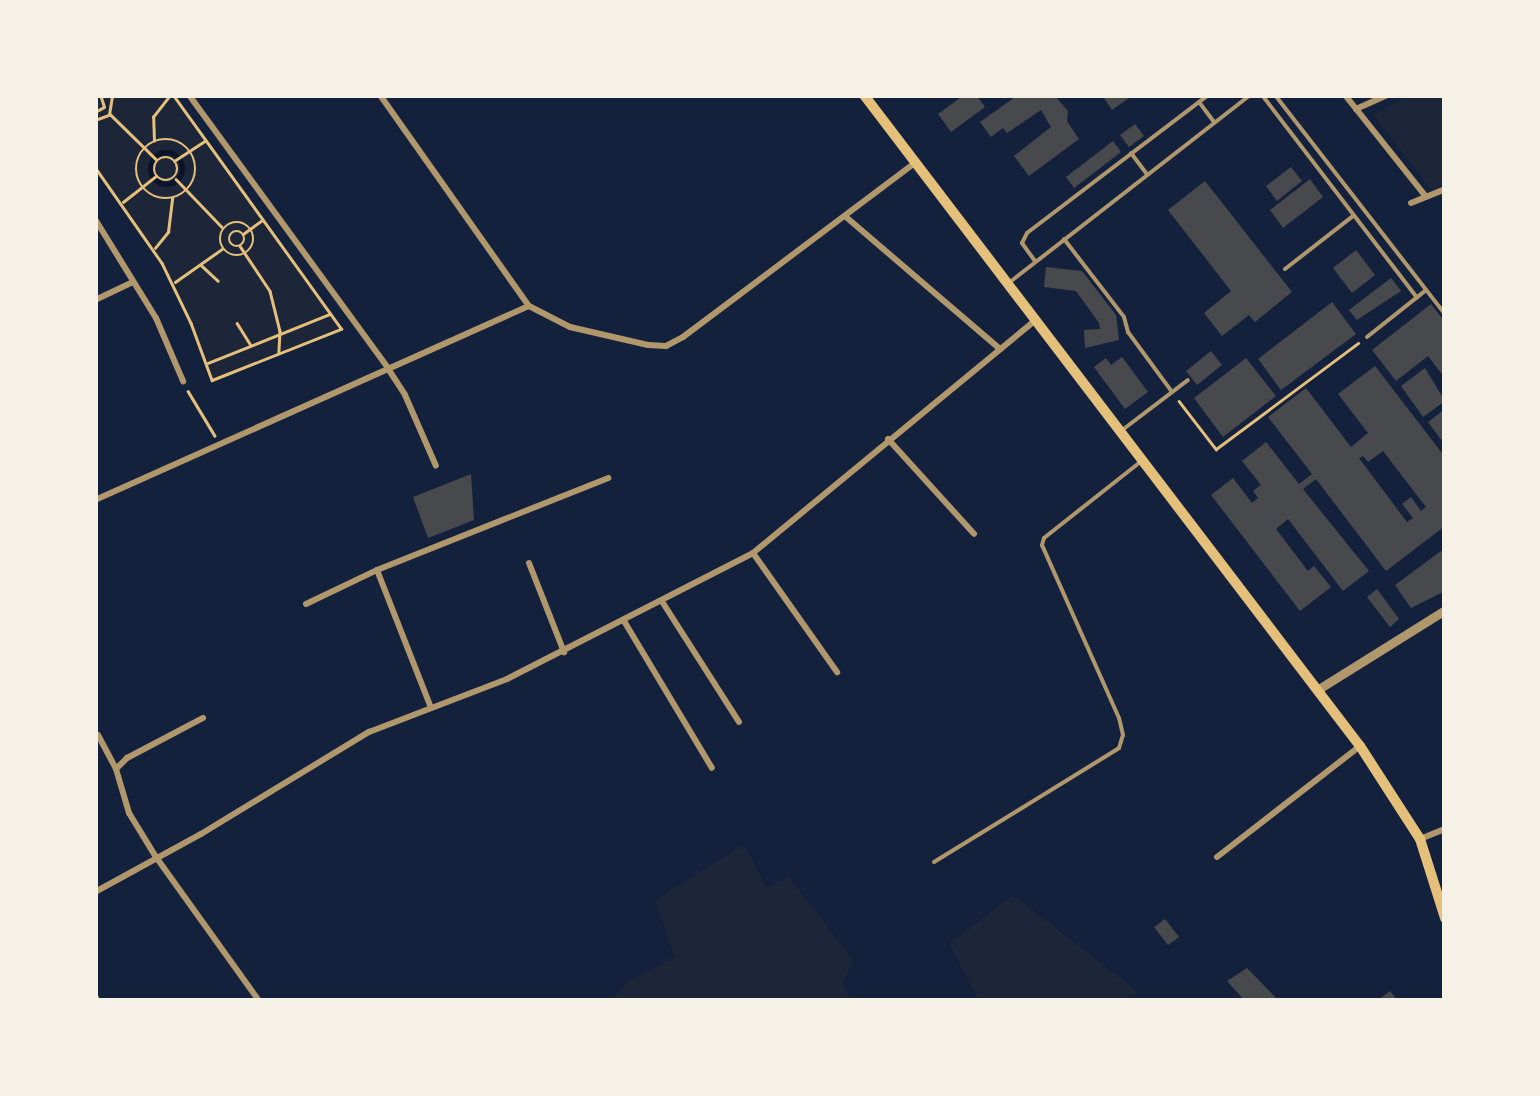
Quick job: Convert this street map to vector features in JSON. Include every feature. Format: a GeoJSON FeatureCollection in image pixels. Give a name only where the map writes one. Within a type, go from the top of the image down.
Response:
{"type":"FeatureCollection","features":[{"type":"Feature","properties":{"kind":"main road"},"geometry":{"type":"LineString","coordinates":[[864,95],[1360,746],[1420,839],[1445,918]]}},
{"type":"Feature","properties":{"kind":"street"},"geometry":{"type":"LineString","coordinates":[[189,95],[388,367],[406,395],[436,466]]}},
{"type":"Feature","properties":{"kind":"street"},"geometry":{"type":"LineString","coordinates":[[380,95],[529,306],[570,326],[666,346],[915,163]]}},
{"type":"Feature","properties":{"kind":"street"},"geometry":{"type":"LineString","coordinates":[[1345,95],[1426,197]]}},
{"type":"Feature","properties":{"kind":"street"},"geometry":{"type":"LineString","coordinates":[[1356,109],[1388,95]]}},
{"type":"Feature","properties":{"kind":"street"},"geometry":{"type":"LineString","coordinates":[[1412,204],[1445,189]]}},
{"type":"Feature","properties":{"kind":"street"},"geometry":{"type":"LineString","coordinates":[[846,217],[1000,349]]}},
{"type":"Feature","properties":{"kind":"street"},"geometry":{"type":"LineString","coordinates":[[95,220],[156,318],[183,381]]}},
{"type":"Feature","properties":{"kind":"street"},"geometry":{"type":"LineString","coordinates":[[95,300],[133,282]]}},
{"type":"Feature","properties":{"kind":"street"},"geometry":{"type":"LineString","coordinates":[[95,500],[529,306]]}},
{"type":"Feature","properties":{"kind":"street"},"geometry":{"type":"LineString","coordinates":[[95,892],[369,732],[564,652],[753,553],[1034,322]]}},
{"type":"Feature","properties":{"kind":"street"},"geometry":{"type":"LineString","coordinates":[[888,439],[974,534]]}},
{"type":"Feature","properties":{"kind":"street"},"geometry":{"type":"LineString","coordinates":[[306,604],[378,570],[608,478]]}},
{"type":"Feature","properties":{"kind":"street"},"geometry":{"type":"LineString","coordinates":[[753,553],[837,672]]}},
{"type":"Feature","properties":{"kind":"street"},"geometry":{"type":"LineString","coordinates":[[528,563],[564,652]]}},
{"type":"Feature","properties":{"kind":"street"},"geometry":{"type":"LineString","coordinates":[[378,570],[430,706]]}},
{"type":"Feature","properties":{"kind":"street"},"geometry":{"type":"LineString","coordinates":[[663,602],[739,722]]}},
{"type":"Feature","properties":{"kind":"street"},"geometry":{"type":"LineString","coordinates":[[1317,690],[1441,612],[1445,626]]}},
{"type":"Feature","properties":{"kind":"street"},"geometry":{"type":"LineString","coordinates":[[624,621],[712,768]]}},
{"type":"Feature","properties":{"kind":"street"},"geometry":{"type":"LineString","coordinates":[[116,769],[126,758],[203,718]]}},
{"type":"Feature","properties":{"kind":"street"},"geometry":{"type":"LineString","coordinates":[[98,736],[116,769],[129,813],[156,857],[260,1001]]}},
{"type":"Feature","properties":{"kind":"street"},"geometry":{"type":"LineString","coordinates":[[1217,857],[1360,746]]}},
{"type":"Feature","properties":{"kind":"street"},"geometry":{"type":"LineString","coordinates":[[1420,839],[1445,828]]}},
{"type":"Feature","properties":{"kind":"lane"},"geometry":{"type":"LineString","coordinates":[[1006,285],[1250,95]]}},
{"type":"Feature","properties":{"kind":"lane"},"geometry":{"type":"LineString","coordinates":[[1262,95],[1416,298]]}},
{"type":"Feature","properties":{"kind":"lane"},"geometry":{"type":"LineString","coordinates":[[1275,95],[1445,314]]}},
{"type":"Feature","properties":{"kind":"lane"},"geometry":{"type":"LineString","coordinates":[[1036,261],[1022,242],[1026,233],[1207,96]]}},
{"type":"Feature","properties":{"kind":"lane"},"geometry":{"type":"LineString","coordinates":[[1199,102],[1214,122]]}},
{"type":"Feature","properties":{"kind":"lane"},"geometry":{"type":"LineString","coordinates":[[1131,153],[1147,174]]}},
{"type":"Feature","properties":{"kind":"lane"},"geometry":{"type":"LineString","coordinates":[[1285,268],[1354,216]]}},
{"type":"Feature","properties":{"kind":"lane"},"geometry":{"type":"LineString","coordinates":[[1064,239],[1124,317],[1128,332],[1172,392]]}},
{"type":"Feature","properties":{"kind":"lane"},"geometry":{"type":"LineString","coordinates":[[1366,338],[1426,290]]}},
{"type":"Feature","properties":{"kind":"lane"},"geometry":{"type":"LineString","coordinates":[[1120,432],[1188,380]]}},
{"type":"Feature","properties":{"kind":"lane"},"geometry":{"type":"LineString","coordinates":[[934,862],[1119,748],[1123,735],[1119,718],[1042,545],[1044,538],[1142,460]]}},
{"type":"Feature","properties":{"kind":"path"},"geometry":{"type":"LineString","coordinates":[[95,112],[104,107],[100,95]]}},
{"type":"Feature","properties":{"kind":"path"},"geometry":{"type":"LineString","coordinates":[[110,114],[112,95]]}},
{"type":"Feature","properties":{"kind":"path"},"geometry":{"type":"LineString","coordinates":[[95,167],[154,249],[212,380],[341,330],[171,95],[152,117],[154,140]]}},
{"type":"Feature","properties":{"kind":"path"},"geometry":{"type":"LineString","coordinates":[[95,120],[110,114]]}},
{"type":"Feature","properties":{"kind":"path"},"geometry":{"type":"LineString","coordinates":[[110,114],[157,160],[156,176]]}},
{"type":"Feature","properties":{"kind":"path"},"geometry":{"type":"LineString","coordinates":[[170,138],[190,151],[196,174],[186,191],[172,198],[157,198],[141,187],[135,166],[144,147],[154,140],[170,138]]}},
{"type":"Feature","properties":{"kind":"path"},"geometry":{"type":"LineString","coordinates":[[174,161],[206,140]]}},
{"type":"Feature","properties":{"kind":"path"},"geometry":{"type":"LineString","coordinates":[[157,160],[167,157],[174,161]]}},
{"type":"Feature","properties":{"kind":"path"},"geometry":{"type":"LineString","coordinates":[[174,161],[174,177],[224,228],[223,248]]}},
{"type":"Feature","properties":{"kind":"path"},"geometry":{"type":"LineString","coordinates":[[122,203],[156,176]]}},
{"type":"Feature","properties":{"kind":"path"},"geometry":{"type":"LineString","coordinates":[[156,176],[166,180],[174,177]]}},
{"type":"Feature","properties":{"kind":"path"},"geometry":{"type":"LineString","coordinates":[[154,249],[168,232],[172,198]]}},
{"type":"Feature","properties":{"kind":"path"},"geometry":{"type":"LineString","coordinates":[[240,246],[244,234],[262,220]]}},
{"type":"Feature","properties":{"kind":"path"},"geometry":{"type":"LineString","coordinates":[[223,248],[231,254],[246,252],[253,243],[250,229],[239,222],[224,228]]}},
{"type":"Feature","properties":{"kind":"path"},"geometry":{"type":"LineString","coordinates":[[244,234],[235,230],[229,236],[231,244],[246,252],[270,290],[280,334],[279,354]]}},
{"type":"Feature","properties":{"kind":"path"},"geometry":{"type":"LineString","coordinates":[[172,283],[223,248]]}},
{"type":"Feature","properties":{"kind":"path"},"geometry":{"type":"LineString","coordinates":[[200,264],[218,281]]}},
{"type":"Feature","properties":{"kind":"path"},"geometry":{"type":"LineString","coordinates":[[206,363],[330,314]]}},
{"type":"Feature","properties":{"kind":"path"},"geometry":{"type":"LineString","coordinates":[[237,323],[250,346]]}},
{"type":"Feature","properties":{"kind":"path"},"geometry":{"type":"LineString","coordinates":[[1172,392],[1216,449],[1366,338]]}},
{"type":"Feature","properties":{"kind":"path"},"geometry":{"type":"LineString","coordinates":[[183,381],[219,442]]}},
{"type":"Feature","properties":{"kind":"path"},"geometry":{"type":"LineString","coordinates":[[95,992],[99,1001]]}},
{"type":"Feature","properties":{"kind":"shaded area"},"geometry":{"type":"Polygon","coordinates":[[[95,95],[173,95],[341,329],[212,380],[191,323],[153,249],[95,167],[95,95]]]}},
{"type":"Feature","properties":{"kind":"shaded area"},"geometry":{"type":"Polygon","coordinates":[[[1410,95],[1445,95],[1445,186],[1432,191],[1373,115],[1410,95]]]}},
{"type":"Feature","properties":{"kind":"shaded area"},"geometry":{"type":"Polygon","coordinates":[[[744,845],[766,888],[788,876],[853,960],[842,984],[853,1001],[611,1001],[627,982],[674,957],[655,900],[744,845]]]}},
{"type":"Feature","properties":{"kind":"shaded area"},"geometry":{"type":"Polygon","coordinates":[[[1013,895],[1138,992],[1120,1001],[980,1001],[949,944],[1013,895]]]}},
{"type":"Feature","properties":{"kind":"building"},"geometry":{"type":"Polygon","coordinates":[[[964,95],[976,95],[985,107],[951,132],[938,114],[964,95]]]}},
{"type":"Feature","properties":{"kind":"building"},"geometry":{"type":"Polygon","coordinates":[[[1018,95],[1054,95],[1068,111],[1067,121],[1079,139],[1029,176],[1014,156],[1051,127],[1041,110],[1007,133],[1003,128],[991,137],[980,122],[1018,95]]]}},
{"type":"Feature","properties":{"kind":"building"},"geometry":{"type":"Polygon","coordinates":[[[1102,95],[1133,95],[1112,110],[1102,95]]]}},
{"type":"Feature","properties":{"kind":"building"},"geometry":{"type":"Polygon","coordinates":[[[1135,124],[1144,136],[1129,147],[1120,135],[1135,124]]]}},
{"type":"Feature","properties":{"kind":"building"},"geometry":{"type":"Polygon","coordinates":[[[1113,141],[1121,152],[1074,188],[1066,177],[1113,141]]]}},
{"type":"Feature","properties":{"kind":"building"},"geometry":{"type":"Polygon","coordinates":[[[1291,167],[1302,181],[1277,201],[1266,186],[1291,167]]]}},
{"type":"Feature","properties":{"kind":"building"},"geometry":{"type":"Polygon","coordinates":[[[1310,179],[1323,197],[1283,228],[1270,210],[1310,179]]]}},
{"type":"Feature","properties":{"kind":"building"},"geometry":{"type":"Polygon","coordinates":[[[1205,181],[1292,292],[1255,322],[1249,315],[1222,336],[1204,313],[1231,291],[1168,210],[1205,181]]]}},
{"type":"Feature","properties":{"kind":"building"},"geometry":{"type":"Polygon","coordinates":[[[1356,250],[1375,275],[1352,293],[1333,268],[1356,250]]]}},
{"type":"Feature","properties":{"kind":"building"},"geometry":{"type":"Polygon","coordinates":[[[1046,267],[1082,271],[1116,315],[1119,340],[1085,348],[1084,330],[1100,329],[1099,323],[1076,291],[1044,287],[1046,267]]]}},
{"type":"Feature","properties":{"kind":"building"},"geometry":{"type":"Polygon","coordinates":[[[1391,278],[1401,291],[1357,320],[1349,310],[1391,278]]]}},
{"type":"Feature","properties":{"kind":"building"},"geometry":{"type":"Polygon","coordinates":[[[1332,302],[1356,334],[1281,390],[1258,359],[1332,302]]]}},
{"type":"Feature","properties":{"kind":"building"},"geometry":{"type":"Polygon","coordinates":[[[1431,304],[1445,322],[1445,370],[1441,373],[1428,356],[1396,381],[1372,350],[1431,304]]]}},
{"type":"Feature","properties":{"kind":"building"},"geometry":{"type":"Polygon","coordinates":[[[1211,351],[1222,365],[1197,385],[1186,371],[1211,351]]]}},
{"type":"Feature","properties":{"kind":"building"},"geometry":{"type":"Polygon","coordinates":[[[1122,357],[1148,392],[1125,409],[1094,367],[1106,358],[1111,365],[1122,357]]]}},
{"type":"Feature","properties":{"kind":"building"},"geometry":{"type":"Polygon","coordinates":[[[1246,358],[1276,396],[1223,437],[1194,398],[1246,358]]]}},
{"type":"Feature","properties":{"kind":"building"},"geometry":{"type":"Polygon","coordinates":[[[1375,366],[1445,457],[1445,526],[1386,571],[1316,479],[1303,489],[1369,571],[1343,591],[1288,519],[1276,529],[1308,571],[1314,566],[1331,587],[1300,611],[1211,495],[1233,478],[1252,503],[1258,498],[1253,491],[1261,485],[1242,461],[1266,442],[1299,484],[1312,474],[1268,417],[1306,388],[1351,447],[1368,433],[1338,394],[1375,366]],[[1383,451],[1368,462],[1363,456],[1359,458],[1407,522],[1413,518],[1402,504],[1411,497],[1421,511],[1426,507],[1383,451]]]}},
{"type":"Feature","properties":{"kind":"building"},"geometry":{"type":"Polygon","coordinates":[[[1425,368],[1445,401],[1423,417],[1401,386],[1425,368]]]}},
{"type":"Feature","properties":{"kind":"building"},"geometry":{"type":"Polygon","coordinates":[[[1445,409],[1445,445],[1428,422],[1445,409]]]}},
{"type":"Feature","properties":{"kind":"building"},"geometry":{"type":"Polygon","coordinates":[[[471,474],[474,520],[428,538],[413,497],[471,474]]]}},
{"type":"Feature","properties":{"kind":"building"},"geometry":{"type":"Polygon","coordinates":[[[1441,551],[1445,557],[1445,591],[1411,608],[1395,585],[1441,551]]]}},
{"type":"Feature","properties":{"kind":"building"},"geometry":{"type":"Polygon","coordinates":[[[1377,589],[1399,619],[1390,627],[1367,597],[1377,589]]]}},
{"type":"Feature","properties":{"kind":"building"},"geometry":{"type":"Polygon","coordinates":[[[1165,919],[1179,937],[1168,945],[1154,927],[1165,919]]]}},
{"type":"Feature","properties":{"kind":"building"},"geometry":{"type":"Polygon","coordinates":[[[1247,968],[1276,998],[1245,1001],[1227,981],[1247,968]]]}},
{"type":"Feature","properties":{"kind":"building"},"geometry":{"type":"Polygon","coordinates":[[[1390,991],[1398,1001],[1377,1001],[1390,991]]]}},
{"type":"Feature","properties":{"kind":"waterway"},"geometry":{"type":"LineString","coordinates":[[166,152],[178,156],[182,168],[178,180],[166,184],[154,180],[150,168],[154,156],[166,152]]}}]}
